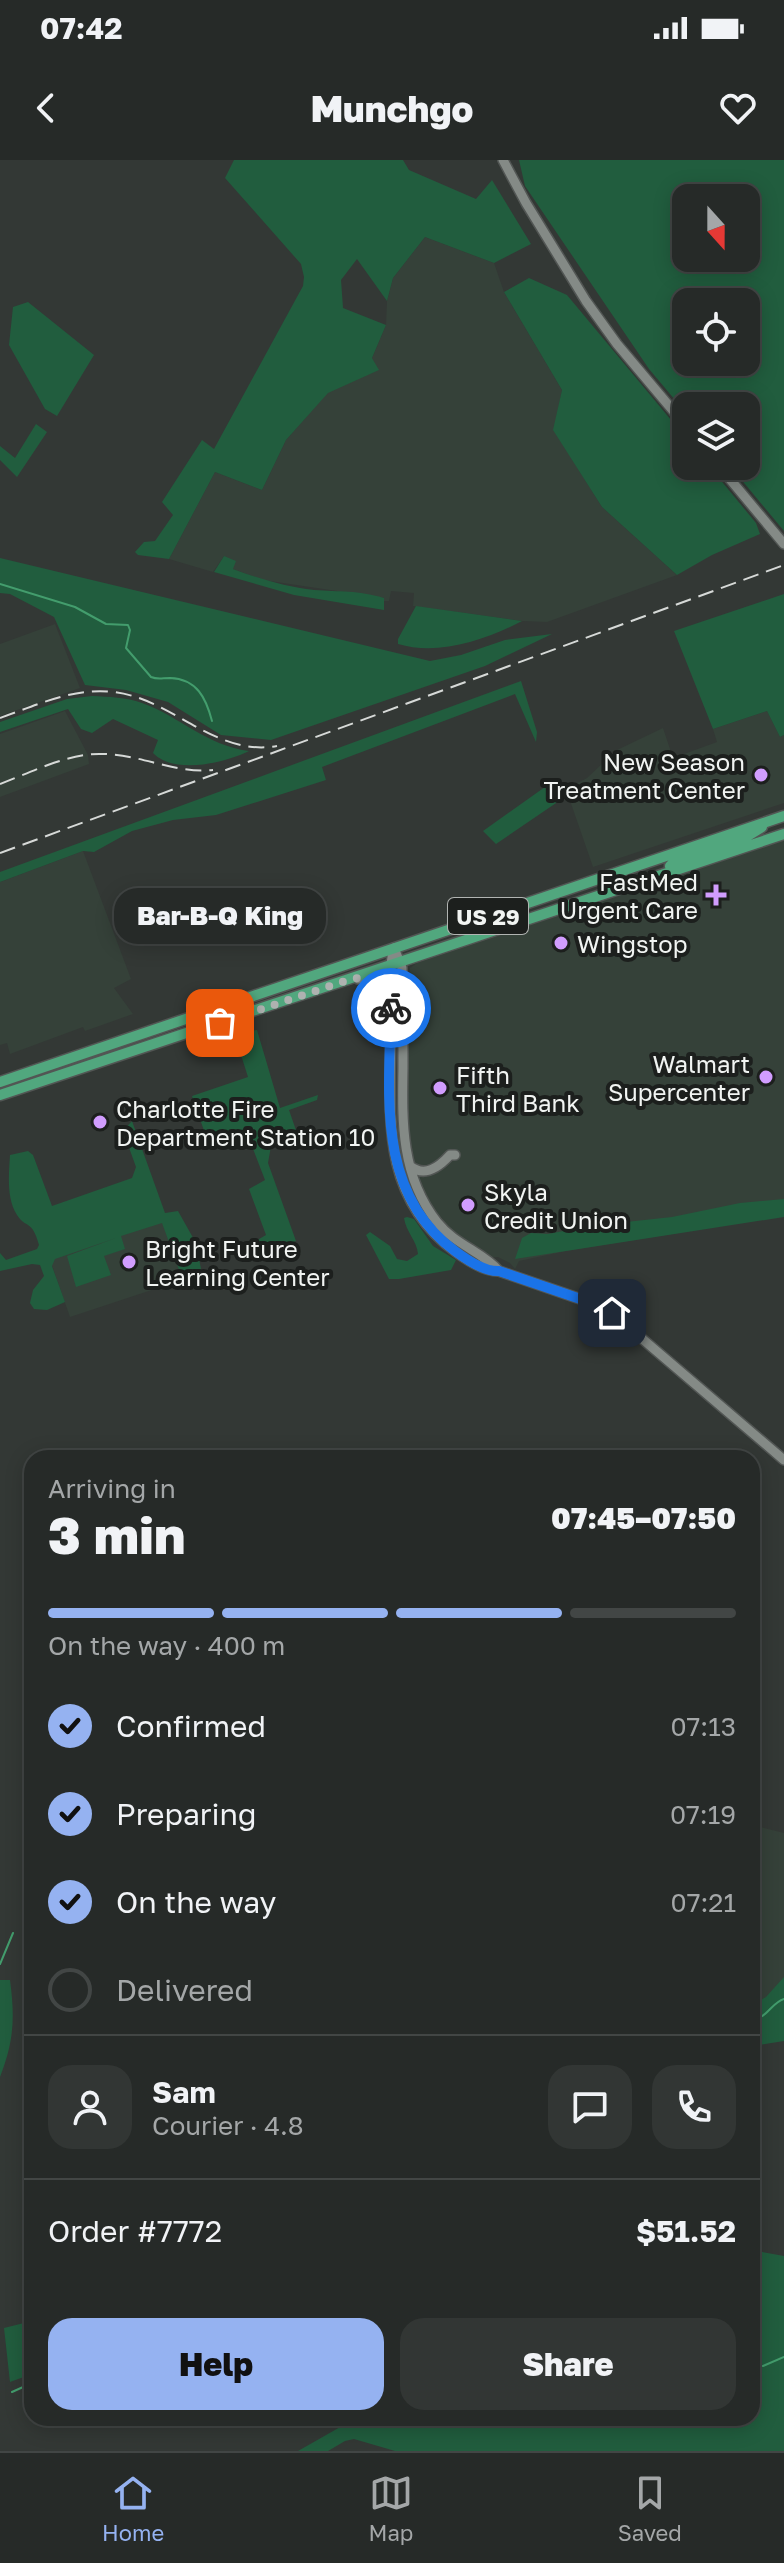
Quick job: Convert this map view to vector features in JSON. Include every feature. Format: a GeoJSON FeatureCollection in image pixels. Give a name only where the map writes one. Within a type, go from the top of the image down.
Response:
{"type":"FeatureCollection","features":[{"type":"Feature","properties":{"kind":"main road","name":"US 29"},"geometry":{"type":"LineString","coordinates":[[0,1082],[784,816]]}},
{"type":"Feature","properties":{"kind":"main road"},"geometry":{"type":"LineString","coordinates":[[671,872],[670,866],[674,862],[754,833],[764,822]]}},
{"type":"Feature","properties":{"kind":"main road","name":"US 29"},"geometry":{"type":"LineString","coordinates":[[0,1095],[784,834]]}},
{"type":"Feature","properties":{"kind":"main road"},"geometry":{"type":"LineString","coordinates":[[166,1039],[167,1034],[237,1002]]}},
{"type":"Feature","properties":{"kind":"main road"},"geometry":{"type":"LineString","coordinates":[[98,1062],[153,1037],[161,1027]]}},
{"type":"Feature","properties":{"kind":"street"},"geometry":{"type":"LineString","coordinates":[[503,160],[586,301],[617,344],[672,409]]}},
{"type":"Feature","properties":{"kind":"street"},"geometry":{"type":"LineString","coordinates":[[731,480],[784,544]]}},
{"type":"Feature","properties":{"kind":"street"},"geometry":{"type":"LineString","coordinates":[[394,948],[402,1128],[407,1162],[424,1203],[442,1228],[459,1244],[499,1271],[595,1304],[612,1313],[784,1460]]}},
{"type":"Feature","properties":{"kind":"street"},"geometry":{"type":"LineString","coordinates":[[397,963],[391,1007],[390,1126],[400,1177],[418,1213],[442,1240],[475,1263],[494,1272],[499,1271]]}},
{"type":"Feature","properties":{"kind":"street"},"geometry":{"type":"LineString","coordinates":[[354,978],[373,978],[382,982],[388,991],[391,1007]]}},
{"type":"Feature","properties":{"kind":"street"},"geometry":{"type":"LineString","coordinates":[[407,1162],[414,1170],[424,1172],[437,1167],[450,1155],[455,1155]]}},
{"type":"Feature","properties":{"kind":"shaded area"},"geometry":{"type":"Polygon","coordinates":[[[425,237],[494,263],[504,292],[562,390],[554,430],[602,507],[677,575],[547,622],[413,606],[414,593],[391,591],[389,601],[384,601],[384,598],[263,580],[233,569],[224,556],[213,572],[169,559],[215,472],[262,490],[286,440],[328,392],[378,370],[372,358],[386,325],[387,301],[393,278],[425,237]]]}},
{"type":"Feature","properties":{"kind":"shaded area"},"geometry":{"type":"Polygon","coordinates":[[[55,624],[80,688],[0,716],[0,644],[55,624]]]}},
{"type":"Feature","properties":{"kind":"shaded area"},"geometry":{"type":"Polygon","coordinates":[[[65,711],[88,755],[89,764],[0,797],[0,734],[65,711]]]}},
{"type":"Feature","properties":{"kind":"shaded area"},"geometry":{"type":"Polygon","coordinates":[[[767,711],[780,737],[784,735],[784,803],[593,867],[566,789],[587,778],[617,750],[663,728],[673,758],[717,742],[713,729],[767,711]]]}},
{"type":"Feature","properties":{"kind":"shaded area"},"geometry":{"type":"Polygon","coordinates":[[[784,840],[784,1216],[566,1251],[519,1261],[515,1269],[498,1257],[488,1258],[455,1235],[426,1199],[410,1156],[406,1123],[410,968],[417,963],[784,840]]]}},
{"type":"Feature","properties":{"kind":"shaded area"},"geometry":{"type":"Polygon","coordinates":[[[83,851],[131,979],[114,988],[133,1014],[85,1031],[83,1027],[10,1054],[7,1043],[0,1045],[0,882],[83,851]]]}},
{"type":"Feature","properties":{"kind":"shaded area"},"geometry":{"type":"Polygon","coordinates":[[[167,1218],[188,1278],[70,1317],[49,1257],[167,1218]]]}},
{"type":"Feature","properties":{"kind":"shaded area"},"geometry":{"type":"Polygon","coordinates":[[[760,1827],[784,1833],[784,2017],[760,2020],[760,1827]]]}},
{"type":"Feature","properties":{"kind":"green space"},"geometry":{"type":"Polygon","coordinates":[[[234,160],[403,160],[409,170],[476,199],[492,180],[531,244],[494,263],[425,237],[393,278],[387,301],[357,259],[341,280],[343,308],[386,325],[372,358],[379,370],[328,393],[286,440],[262,490],[215,472],[169,559],[138,555],[135,552],[144,542],[155,541],[173,515],[162,502],[202,440],[214,449],[303,286],[301,264],[225,178],[234,160]]]}},
{"type":"Feature","properties":{"kind":"green space"},"geometry":{"type":"Polygon","coordinates":[[[519,160],[784,160],[784,531],[742,480],[760,480],[760,392],[672,392],[672,396],[649,369],[525,186],[519,160]]]}},
{"type":"Feature","properties":{"kind":"green space"},"geometry":{"type":"Polygon","coordinates":[[[529,278],[567,295],[672,421],[672,480],[721,480],[756,523],[760,534],[712,555],[677,575],[602,507],[553,430],[562,390],[504,292],[529,278]]]}},
{"type":"Feature","properties":{"kind":"green space"},"geometry":{"type":"Polygon","coordinates":[[[28,302],[94,355],[57,416],[45,409],[9,345],[13,307],[28,302]]]}},
{"type":"Feature","properties":{"kind":"green space"},"geometry":{"type":"Polygon","coordinates":[[[36,424],[47,432],[17,477],[0,460],[0,446],[15,458],[36,424]]]}},
{"type":"Feature","properties":{"kind":"green space"},"geometry":{"type":"Polygon","coordinates":[[[224,556],[236,561],[233,569],[273,582],[304,589],[357,592],[384,598],[384,610],[294,595],[214,572],[224,556]]]}},
{"type":"Feature","properties":{"kind":"green space"},"geometry":{"type":"Polygon","coordinates":[[[0,558],[430,661],[461,655],[505,640],[552,634],[485,666],[271,740],[221,735],[168,702],[126,690],[85,685],[54,617],[10,594],[0,593],[0,558]]]}},
{"type":"Feature","properties":{"kind":"green space"},"geometry":{"type":"Polygon","coordinates":[[[784,594],[784,735],[780,737],[767,711],[713,729],[674,631],[784,594]]]}},
{"type":"Feature","properties":{"kind":"green space"},"geometry":{"type":"Polygon","coordinates":[[[416,606],[522,621],[462,644],[429,648],[398,644],[416,606]]]}},
{"type":"Feature","properties":{"kind":"green space"},"geometry":{"type":"Polygon","coordinates":[[[521,681],[537,732],[536,742],[515,694],[322,767],[326,780],[216,815],[173,820],[132,831],[94,852],[83,851],[0,882],[0,872],[521,681]]]}},
{"type":"Feature","properties":{"kind":"green space"},"geometry":{"type":"Polygon","coordinates":[[[92,696],[124,698],[142,703],[219,743],[249,751],[214,763],[173,764],[153,753],[158,740],[113,719],[92,733],[81,729],[68,709],[0,732],[0,722],[67,699],[92,696]]]}},
{"type":"Feature","properties":{"kind":"green space"},"geometry":{"type":"Polygon","coordinates":[[[552,782],[562,799],[496,844],[483,831],[552,782]]]}},
{"type":"Feature","properties":{"kind":"green space"},"geometry":{"type":"Polygon","coordinates":[[[257,1030],[280,1108],[318,1095],[317,1100],[289,1110],[298,1136],[271,1146],[268,1163],[296,1241],[250,1257],[249,1245],[266,1235],[249,1189],[265,1180],[250,1141],[234,1136],[210,1148],[192,1096],[248,1077],[234,1033],[257,1030]]]}},
{"type":"Feature","properties":{"kind":"green space"},"geometry":{"type":"Polygon","coordinates":[[[132,1121],[165,1213],[178,1211],[196,1243],[201,1269],[181,1275],[162,1223],[121,1236],[125,1249],[104,1256],[111,1275],[76,1287],[67,1256],[116,1238],[55,1259],[52,1266],[65,1302],[47,1310],[34,1309],[30,1303],[33,1290],[44,1276],[40,1265],[0,1271],[0,1253],[6,1260],[37,1249],[39,1245],[34,1231],[20,1219],[11,1201],[10,1155],[28,1151],[33,1155],[52,1206],[132,1178],[136,1167],[123,1131],[132,1121]]]}},
{"type":"Feature","properties":{"kind":"green space"},"geometry":{"type":"Polygon","coordinates":[[[784,1199],[784,1217],[515,1259],[522,1238],[531,1233],[548,1234],[672,1217],[740,1203],[784,1199]]]}},
{"type":"Feature","properties":{"kind":"green space"},"geometry":{"type":"Polygon","coordinates":[[[404,1218],[414,1219],[433,1246],[456,1260],[451,1270],[389,1279],[366,1235],[370,1232],[390,1246],[397,1259],[407,1261],[418,1254],[405,1223],[404,1218]]]}},
{"type":"Feature","properties":{"kind":"green space"},"geometry":{"type":"Polygon","coordinates":[[[784,1977],[784,2041],[760,2045],[760,2000],[784,1977]]]}},
{"type":"Feature","properties":{"kind":"green space"},"geometry":{"type":"Polygon","coordinates":[[[0,1980],[10,1980],[13,2018],[11,2041],[0,2077],[0,1980]]]}},
{"type":"Feature","properties":{"kind":"green space"},"geometry":{"type":"Polygon","coordinates":[[[760,2252],[784,2256],[784,2451],[395,2451],[354,2439],[328,2451],[298,2451],[342,2426],[760,2426],[760,2252]]]}},
{"type":"Feature","properties":{"kind":"green space"},"geometry":{"type":"Polygon","coordinates":[[[24,2323],[24,2377],[10,2382],[4,2328],[24,2323]]]}},
{"type":"Feature","properties":{"kind":"waterway"},"geometry":{"type":"LineString","coordinates":[[0,584],[75,607],[106,624],[128,625],[130,630],[126,648],[151,677],[179,679],[194,686],[207,705],[212,721]]}},
{"type":"Feature","properties":{"kind":"waterway"},"geometry":{"type":"LineString","coordinates":[[0,1964],[13,1933]]}},
{"type":"Feature","properties":{"kind":"waterway"},"geometry":{"type":"LineString","coordinates":[[760,2017],[784,1999]]}},
{"type":"Feature","properties":{"kind":"waterway"},"geometry":{"type":"LineString","coordinates":[[763,2366],[784,2357]]}},
{"type":"Feature","properties":{"kind":"waterway"},"geometry":{"type":"LineString","coordinates":[[12,2392],[24,2387]]}},
{"type":"Feature","properties":{"kind":"railway"},"geometry":{"type":"LineString","coordinates":[[0,853],[784,565]]}},
{"type":"Feature","properties":{"kind":"railway"},"geometry":{"type":"LineString","coordinates":[[0,718],[70,695],[114,692],[156,705],[214,736],[234,743],[255,747],[277,746]]}},
{"type":"Feature","properties":{"kind":"railway"},"geometry":{"type":"LineString","coordinates":[[0,784],[50,764],[102,754],[185,769],[213,770]]}},
{"type":"Feature","properties":{"kind":"way so far"},"geometry":{"type":"LineString","coordinates":[[220,1023],[354,978],[373,978],[382,982],[388,991],[391,1008]]}},
{"type":"Feature","properties":{"kind":"place","name":"New Season Treatment Center"},"geometry":{"type":"Point","coordinates":[761,775]}},
{"type":"Feature","properties":{"kind":"place","name":"FastMed Urgent Care"},"geometry":{"type":"Point","coordinates":[716,895]}},
{"type":"Feature","properties":{"kind":"place","name":"Wingstop"},"geometry":{"type":"Point","coordinates":[561,943]}},
{"type":"Feature","properties":{"kind":"place","name":"Bar-B-Q King"},"geometry":{"type":"Point","coordinates":[220,1023]}},
{"type":"Feature","properties":{"kind":"place","name":"Walmart Supercenter"},"geometry":{"type":"Point","coordinates":[766,1077]}},
{"type":"Feature","properties":{"kind":"place","name":"Fifth Third Bank"},"geometry":{"type":"Point","coordinates":[440,1088]}},
{"type":"Feature","properties":{"kind":"place","name":"Charlotte Fire Department Station 10"},"geometry":{"type":"Point","coordinates":[100,1122]}},
{"type":"Feature","properties":{"kind":"place","name":"Skyla Credit Union"},"geometry":{"type":"Point","coordinates":[468,1205]}},
{"type":"Feature","properties":{"kind":"place","name":"Bright Future Learning Center"},"geometry":{"type":"Point","coordinates":[129,1262]}},
{"type":"Feature","properties":{"kind":"route"},"geometry":{"type":"LineString","coordinates":[[391,1008],[391,1143],[400,1177],[421,1216],[461,1256],[494,1272],[499,1271],[595,1304],[612,1313]]}}]}
